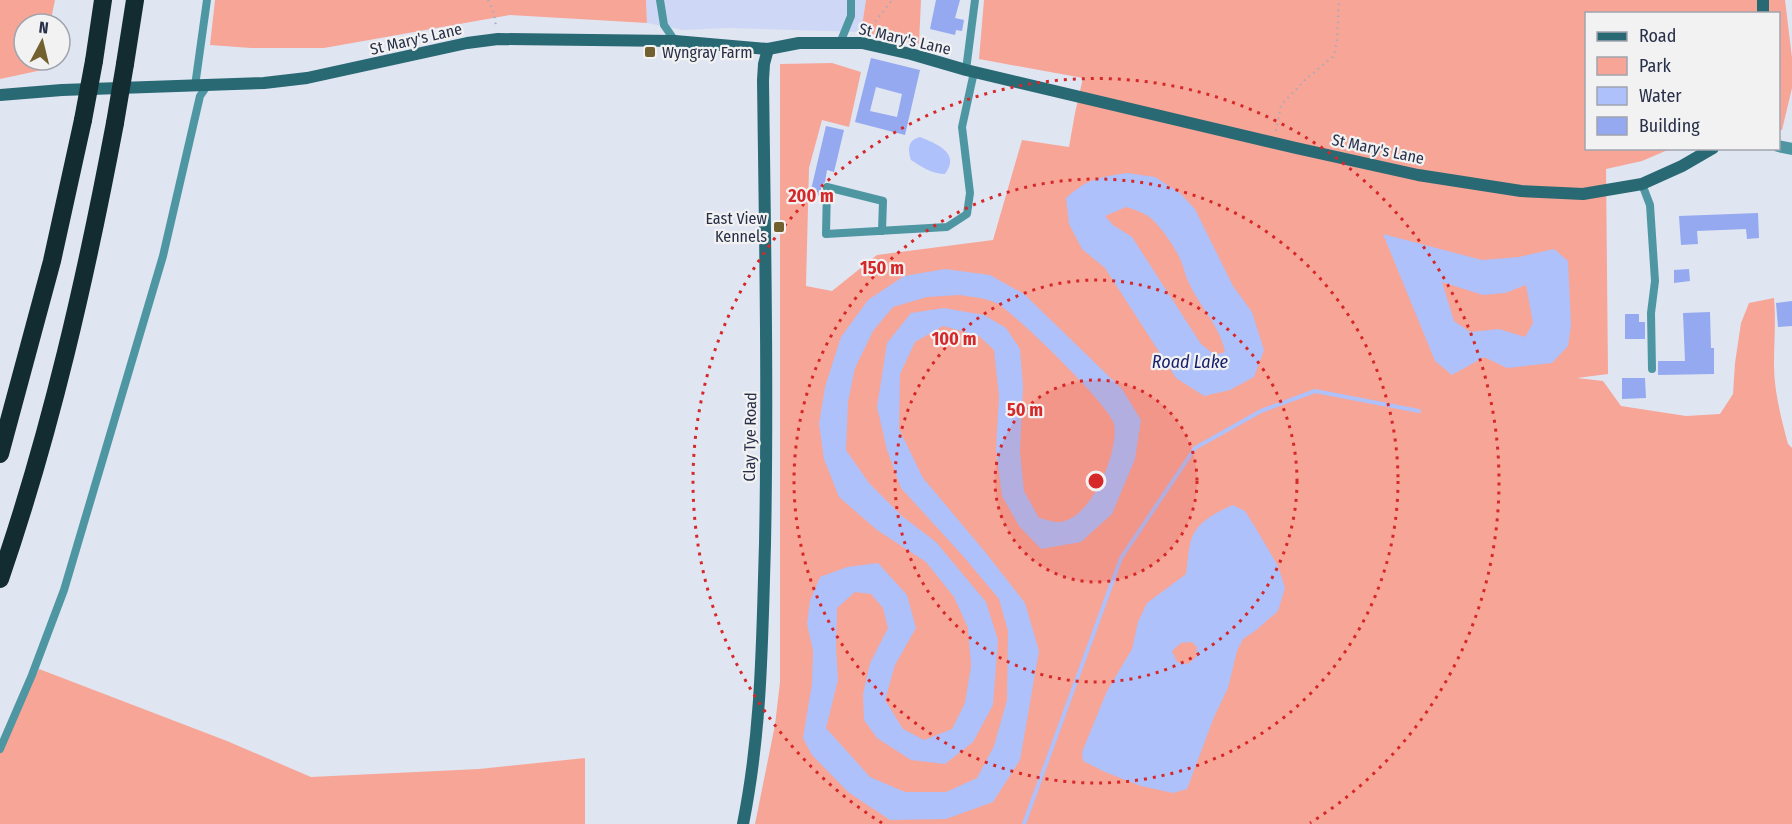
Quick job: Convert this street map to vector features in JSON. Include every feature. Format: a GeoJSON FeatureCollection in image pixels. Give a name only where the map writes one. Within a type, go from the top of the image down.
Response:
{"type":"FeatureCollection","features":[{"type":"Feature","properties":{"kind":"highway"},"geometry":{"type":"LineString","coordinates":[[0,454],[52,261],[83,120],[103,0]]}},
{"type":"Feature","properties":{"kind":"highway"},"geometry":{"type":"LineString","coordinates":[[0,579],[39,455],[84,280],[115,123],[135,0]]}},
{"type":"Feature","properties":{"kind":"main road","name":"St Mary's Lane"},"geometry":{"type":"LineString","coordinates":[[0,95],[62,90],[201,86],[307,78],[467,43],[498,39],[675,41],[768,49],[800,43],[840,42],[862,43],[911,54],[970,71],[1418,175],[1521,191],[1583,194],[1642,184],[1682,166],[1710,150]]}},
{"type":"Feature","properties":{"kind":"main road","name":"Clay Tye Road"},"geometry":{"type":"LineString","coordinates":[[743,824],[754,767],[761,696],[768,377],[763,80],[768,49]]}},
{"type":"Feature","properties":{"kind":"lane"},"geometry":{"type":"LineString","coordinates":[[0,749],[32,675],[64,590],[163,256],[200,96],[207,0]]}},
{"type":"Feature","properties":{"kind":"lane"},"geometry":{"type":"LineString","coordinates":[[660,0],[664,25],[675,41]]}},
{"type":"Feature","properties":{"kind":"lane"},"geometry":{"type":"LineString","coordinates":[[840,42],[851,16],[851,0]]}},
{"type":"Feature","properties":{"kind":"lane"},"geometry":{"type":"LineString","coordinates":[[882,231],[883,201],[827,187],[826,234],[882,231],[947,227],[967,214],[970,193],[962,127],[970,71],[975,0]]}},
{"type":"Feature","properties":{"kind":"lane"},"geometry":{"type":"LineString","coordinates":[[1642,184],[1650,205],[1655,281],[1651,313],[1652,369]]}},
{"type":"Feature","properties":{"kind":"path"},"geometry":{"type":"LineString","coordinates":[[488,0],[494,12],[498,39]]}},
{"type":"Feature","properties":{"kind":"path"},"geometry":{"type":"LineString","coordinates":[[862,43],[892,0]]}},
{"type":"Feature","properties":{"kind":"path"},"geometry":{"type":"LineString","coordinates":[[1274,142],[1281,105],[1307,78],[1334,56],[1339,0]]}},
{"type":"Feature","properties":{"kind":"shaded area"},"geometry":{"type":"Polygon","coordinates":[[[646,0],[866,0],[861,32],[728,28],[683,30],[647,23],[646,0]]]}},
{"type":"Feature","properties":{"kind":"green space"},"geometry":{"type":"Polygon","coordinates":[[[0,0],[55,0],[52,12],[12,12],[12,72],[33,72],[0,79],[0,0]]]}},
{"type":"Feature","properties":{"kind":"green space"},"geometry":{"type":"Polygon","coordinates":[[[215,0],[646,0],[647,23],[510,15],[324,48],[251,48],[210,45],[215,0]]]}},
{"type":"Feature","properties":{"kind":"green space"},"geometry":{"type":"Polygon","coordinates":[[[866,0],[921,0],[919,44],[861,32],[866,0]]]}},
{"type":"Feature","properties":{"kind":"green space"},"geometry":{"type":"Polygon","coordinates":[[[984,0],[1785,0],[1792,58],[1792,88],[1782,130],[1780,130],[1780,12],[1585,12],[1585,150],[1668,150],[1642,161],[1606,169],[1608,374],[1577,378],[1603,381],[1621,406],[1686,416],[1720,414],[1733,394],[1741,323],[1749,303],[1774,298],[1775,385],[1785,434],[1792,448],[1792,824],[755,824],[775,725],[780,682],[780,64],[832,63],[861,72],[849,127],[822,120],[809,168],[806,286],[832,291],[877,255],[993,240],[1022,140],[1069,147],[1083,78],[979,59],[984,0]]]}},
{"type":"Feature","properties":{"kind":"green space"},"geometry":{"type":"Polygon","coordinates":[[[39,669],[227,741],[311,777],[479,769],[585,758],[585,824],[0,824],[0,743],[39,669]]]}},
{"type":"Feature","properties":{"kind":"water"},"geometry":{"type":"Polygon","coordinates":[[[920,137],[940,146],[949,155],[949,167],[945,174],[923,168],[911,160],[909,153],[911,143],[920,137]]]}},
{"type":"Feature","properties":{"kind":"water","name":"Road Lake"},"geometry":{"type":"Polygon","coordinates":[[[1127,173],[1155,177],[1180,193],[1195,209],[1233,286],[1252,312],[1264,350],[1254,377],[1230,390],[1204,396],[1176,378],[1105,268],[1082,249],[1069,224],[1066,198],[1087,183],[1127,173]],[[1126,207],[1105,216],[1113,225],[1132,237],[1201,344],[1215,355],[1225,352],[1219,334],[1194,292],[1179,256],[1169,240],[1152,219],[1126,207]]]}},
{"type":"Feature","properties":{"kind":"water"},"geometry":{"type":"Polygon","coordinates":[[[1383,234],[1482,260],[1519,257],[1554,249],[1568,261],[1571,325],[1568,346],[1552,363],[1507,368],[1484,357],[1452,375],[1435,361],[1383,234]],[[1442,282],[1454,321],[1470,332],[1499,329],[1525,337],[1533,323],[1526,285],[1505,293],[1483,295],[1442,282]]]}},
{"type":"Feature","properties":{"kind":"water"},"geometry":{"type":"Polygon","coordinates":[[[945,269],[990,275],[1024,294],[1122,389],[1141,420],[1135,459],[1112,514],[1081,542],[1041,549],[1019,526],[1002,496],[996,450],[999,396],[994,350],[979,336],[943,326],[915,342],[900,374],[899,429],[923,478],[1025,603],[1039,651],[1020,760],[993,802],[946,819],[890,820],[848,792],[812,755],[803,738],[812,683],[813,651],[807,624],[810,601],[820,577],[847,567],[878,563],[907,595],[916,628],[895,665],[885,700],[903,729],[924,740],[952,729],[965,703],[971,666],[968,628],[954,597],[926,562],[877,530],[839,497],[824,459],[819,424],[825,387],[841,337],[868,300],[904,276],[945,269]],[[960,295],[927,297],[893,307],[873,331],[855,368],[848,402],[846,450],[869,483],[902,516],[936,542],[986,602],[998,640],[993,705],[973,742],[945,764],[911,760],[877,738],[864,720],[863,694],[870,663],[888,628],[883,608],[871,594],[855,592],[837,608],[838,680],[826,728],[870,777],[905,792],[946,792],[977,778],[994,746],[1007,700],[1008,631],[999,599],[901,488],[887,450],[877,407],[887,343],[911,313],[944,308],[984,315],[1006,328],[1020,349],[1023,387],[1020,451],[1024,491],[1039,518],[1061,522],[1072,518],[1083,509],[1093,496],[1108,466],[1114,436],[1114,424],[1097,399],[1022,323],[996,303],[960,295]]]}},
{"type":"Feature","properties":{"kind":"water"},"geometry":{"type":"Polygon","coordinates":[[[1233,505],[1245,511],[1278,566],[1285,588],[1278,611],[1243,639],[1237,651],[1228,688],[1214,717],[1187,789],[1173,793],[1141,786],[1083,761],[1082,752],[1107,691],[1132,649],[1138,622],[1147,603],[1186,574],[1190,544],[1200,525],[1233,505]],[[1192,642],[1181,643],[1172,651],[1177,662],[1188,664],[1196,657],[1197,647],[1192,642]]]}},
{"type":"Feature","properties":{"kind":"building"},"geometry":{"type":"Polygon","coordinates":[[[936,0],[960,0],[955,18],[964,20],[962,31],[956,30],[955,35],[930,29],[936,0]]]}},
{"type":"Feature","properties":{"kind":"building"},"geometry":{"type":"Polygon","coordinates":[[[871,58],[920,70],[905,135],[855,122],[871,58]],[[876,87],[870,111],[897,117],[902,94],[876,87]]]}},
{"type":"Feature","properties":{"kind":"building"},"geometry":{"type":"Polygon","coordinates":[[[826,126],[844,130],[834,172],[827,170],[825,182],[821,186],[821,196],[810,194],[826,126]]]}},
{"type":"Feature","properties":{"kind":"building"},"geometry":{"type":"Polygon","coordinates":[[[1758,213],[1759,238],[1747,239],[1746,229],[1697,231],[1698,244],[1681,245],[1679,216],[1758,213]]]}},
{"type":"Feature","properties":{"kind":"building"},"geometry":{"type":"Polygon","coordinates":[[[1689,269],[1690,281],[1674,283],[1674,270],[1689,269]]]}},
{"type":"Feature","properties":{"kind":"building"},"geometry":{"type":"Polygon","coordinates":[[[1792,301],[1792,326],[1778,327],[1776,303],[1792,301]]]}},
{"type":"Feature","properties":{"kind":"building"},"geometry":{"type":"Polygon","coordinates":[[[1710,312],[1714,374],[1658,375],[1658,361],[1685,361],[1683,313],[1710,312]]]}},
{"type":"Feature","properties":{"kind":"building"},"geometry":{"type":"Polygon","coordinates":[[[1625,314],[1639,314],[1639,322],[1645,322],[1645,339],[1625,339],[1625,314]]]}},
{"type":"Feature","properties":{"kind":"building"},"geometry":{"type":"Polygon","coordinates":[[[1622,378],[1645,378],[1646,398],[1622,399],[1622,378]]]}},
{"type":"Feature","properties":{"kind":"waterway"},"geometry":{"type":"LineString","coordinates":[[1024,824],[1121,558],[1195,448],[1261,411],[1315,391],[1419,411]]}},
{"type":"Feature","properties":{"kind":"place","name":"Wyngray Farm"},"geometry":{"type":"Point","coordinates":[650,52]}},
{"type":"Feature","properties":{"kind":"place","name":"East View Kennels"},"geometry":{"type":"Point","coordinates":[779,227]}}]}
